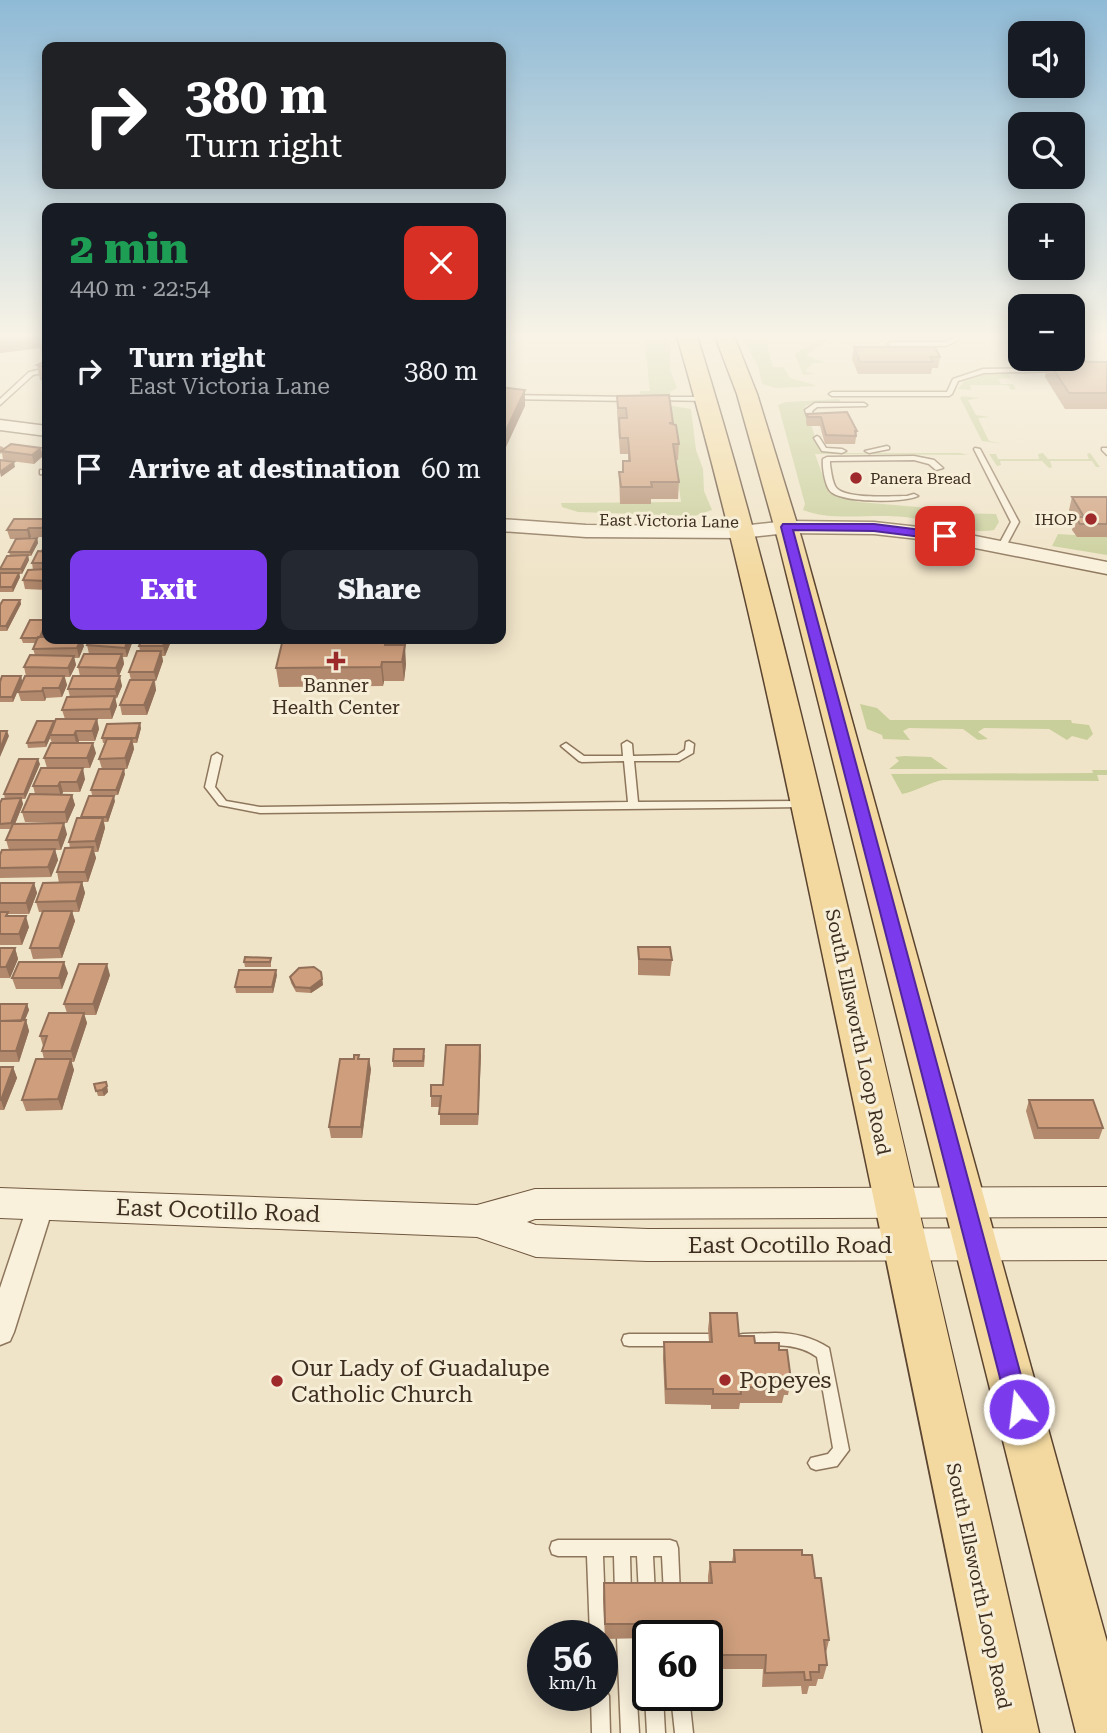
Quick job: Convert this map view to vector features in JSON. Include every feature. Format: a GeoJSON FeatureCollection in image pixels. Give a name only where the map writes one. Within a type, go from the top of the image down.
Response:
{"type":"FeatureCollection","features":[{"type":"Feature","properties":{"kind":"main road","name":"South Ellsworth Loop Road"},"geometry":{"type":"LineString","coordinates":[[712,417],[807,804],[1011,1733]]}},
{"type":"Feature","properties":{"kind":"main road"},"geometry":{"type":"LineString","coordinates":[[754,417],[787,527],[1104,1733]]}},
{"type":"Feature","properties":{"kind":"main road","name":"East Ocotillo Road"},"geometry":{"type":"LineString","coordinates":[[0,1203],[477,1221],[536,1241],[648,1245],[901,1224],[970,1223],[1107,1202]]}},
{"type":"Feature","properties":{"kind":"main road","name":"East Ocotillo Road"},"geometry":{"type":"LineString","coordinates":[[970,1223],[1107,1244]]}},
{"type":"Feature","properties":{"kind":"street"},"geometry":{"type":"LineString","coordinates":[[0,425],[42,429]]}},
{"type":"Feature","properties":{"kind":"street","name":"East Victoria Lane"},"geometry":{"type":"LineString","coordinates":[[506,525],[586,531],[739,526],[896,529],[1107,568]]}},
{"type":"Feature","properties":{"kind":"street"},"geometry":{"type":"LineString","coordinates":[[0,1332],[41,1204]]}},
{"type":"Feature","properties":{"kind":"lane"},"geometry":{"type":"LineString","coordinates":[[810,417],[820,446],[829,451],[872,451],[887,447]]}},
{"type":"Feature","properties":{"kind":"lane"},"geometry":{"type":"LineString","coordinates":[[977,449],[1015,522],[1001,548]]}},
{"type":"Feature","properties":{"kind":"lane"},"geometry":{"type":"LineString","coordinates":[[914,496],[858,498],[837,493],[832,489],[827,461],[833,457],[914,458],[931,461],[939,468]]}},
{"type":"Feature","properties":{"kind":"lane"},"geometry":{"type":"LineString","coordinates":[[627,744],[632,805]]}},
{"type":"Feature","properties":{"kind":"lane"},"geometry":{"type":"LineString","coordinates":[[566,746],[582,759],[679,758],[690,751],[689,744]]}},
{"type":"Feature","properties":{"kind":"lane"},"geometry":{"type":"LineString","coordinates":[[218,756],[210,787],[223,803],[260,810],[807,804]]}},
{"type":"Feature","properties":{"kind":"lane"},"geometry":{"type":"LineString","coordinates":[[736,1340],[792,1339],[813,1343],[824,1353],[841,1450],[832,1461],[816,1463]]}},
{"type":"Feature","properties":{"kind":"lane"},"geometry":{"type":"LineString","coordinates":[[629,1340],[709,1340]]}},
{"type":"Feature","properties":{"kind":"lane"},"geometry":{"type":"LineString","coordinates":[[558,1548],[670,1548],[672,1598]]}},
{"type":"Feature","properties":{"kind":"lane"},"geometry":{"type":"LineString","coordinates":[[595,1548],[597,1620]]}},
{"type":"Feature","properties":{"kind":"lane"},"geometry":{"type":"LineString","coordinates":[[622,1548],[623,1598]]}},
{"type":"Feature","properties":{"kind":"lane"},"geometry":{"type":"LineString","coordinates":[[645,1548],[648,1598]]}},
{"type":"Feature","properties":{"kind":"lane"},"geometry":{"type":"LineString","coordinates":[[625,1638],[630,1733]]}},
{"type":"Feature","properties":{"kind":"lane"},"geometry":{"type":"LineString","coordinates":[[600,1711],[601,1733]]}},
{"type":"Feature","properties":{"kind":"lane"},"geometry":{"type":"LineString","coordinates":[[655,1711],[656,1733]]}},
{"type":"Feature","properties":{"kind":"lane"},"geometry":{"type":"LineString","coordinates":[[682,1711],[684,1733]]}},
{"type":"Feature","properties":{"kind":"green space"},"geometry":{"type":"Polygon","coordinates":[[[670,417],[692,417],[696,450],[703,469],[704,491],[712,510],[694,516],[578,512],[562,507],[561,503],[681,502],[670,417]]]}},
{"type":"Feature","properties":{"kind":"green space"},"geometry":{"type":"Polygon","coordinates":[[[781,417],[809,417],[819,449],[832,453],[968,455],[815,454],[829,493],[859,502],[955,513],[996,514],[999,522],[994,530],[963,529],[904,517],[827,516],[803,510],[805,504],[781,417]]]}},
{"type":"Feature","properties":{"kind":"green space"},"geometry":{"type":"Polygon","coordinates":[[[970,417],[990,417],[978,418],[989,441],[1004,444],[982,441],[970,417]]]}},
{"type":"Feature","properties":{"kind":"green space"},"geometry":{"type":"Polygon","coordinates":[[[1043,453],[1048,459],[1089,459],[1087,454],[1090,453],[1100,467],[1096,467],[1092,461],[1050,461],[1052,467],[1049,468],[1042,461],[1000,461],[1001,465],[997,466],[989,454],[996,454],[998,459],[1039,459],[1038,454],[1043,453]]]}},
{"type":"Feature","properties":{"kind":"green space"},"geometry":{"type":"Polygon","coordinates":[[[1058,534],[1107,537],[1107,555],[1052,546],[1058,534]]]}},
{"type":"Feature","properties":{"kind":"green space"},"geometry":{"type":"Polygon","coordinates":[[[860,704],[877,708],[890,720],[1071,720],[1072,723],[1089,725],[1093,734],[1087,740],[1072,736],[1067,740],[1049,729],[984,728],[978,732],[988,739],[978,740],[963,729],[909,728],[903,731],[910,740],[883,739],[882,735],[867,729],[860,704]]]}},
{"type":"Feature","properties":{"kind":"green space"},"geometry":{"type":"Polygon","coordinates":[[[895,757],[931,757],[948,769],[889,769],[899,761],[895,757]]]}},
{"type":"Feature","properties":{"kind":"green space"},"geometry":{"type":"Polygon","coordinates":[[[1092,770],[1107,770],[1107,775],[1097,775],[1099,781],[943,780],[902,794],[891,774],[1093,773],[1092,770]]]}},
{"type":"Feature","properties":{"kind":"building"},"geometry":{"type":"Polygon","coordinates":[[[506,417],[512,417],[506,430],[506,417]]]}},
{"type":"Feature","properties":{"kind":"building"},"geometry":{"type":"Polygon","coordinates":[[[672,417],[673,423],[669,423],[676,425],[679,444],[673,444],[679,482],[651,482],[652,487],[621,487],[619,472],[623,472],[623,461],[630,461],[628,438],[620,438],[619,418],[672,417]]]}},
{"type":"Feature","properties":{"kind":"building"},"geometry":{"type":"Polygon","coordinates":[[[808,417],[850,417],[857,431],[856,436],[826,435],[821,417],[808,417]]]}},
{"type":"Feature","properties":{"kind":"building"},"geometry":{"type":"Polygon","coordinates":[[[11,444],[41,448],[32,455],[1,451],[11,444]]]}},
{"type":"Feature","properties":{"kind":"building"},"geometry":{"type":"Polygon","coordinates":[[[0,460],[14,462],[0,472],[0,460]]]}},
{"type":"Feature","properties":{"kind":"building"},"geometry":{"type":"Polygon","coordinates":[[[1072,497],[1107,497],[1107,524],[1080,524],[1076,517],[1084,517],[1072,497]]]}},
{"type":"Feature","properties":{"kind":"building"},"geometry":{"type":"Polygon","coordinates":[[[14,519],[42,519],[42,528],[7,530],[14,519]]]}},
{"type":"Feature","properties":{"kind":"building"},"geometry":{"type":"Polygon","coordinates":[[[37,538],[30,552],[9,552],[16,539],[37,538]]]}},
{"type":"Feature","properties":{"kind":"building"},"geometry":{"type":"Polygon","coordinates":[[[38,551],[42,551],[42,563],[32,563],[38,551]]]}},
{"type":"Feature","properties":{"kind":"building"},"geometry":{"type":"Polygon","coordinates":[[[28,555],[21,569],[0,569],[7,556],[28,555]]]}},
{"type":"Feature","properties":{"kind":"building"},"geometry":{"type":"Polygon","coordinates":[[[42,569],[42,581],[23,580],[28,570],[42,569]]]}},
{"type":"Feature","properties":{"kind":"building"},"geometry":{"type":"Polygon","coordinates":[[[0,573],[19,573],[12,587],[0,587],[0,573]]]}},
{"type":"Feature","properties":{"kind":"building"},"geometry":{"type":"Polygon","coordinates":[[[3,600],[20,600],[6,626],[0,626],[0,605],[3,600]]]}},
{"type":"Feature","properties":{"kind":"building"},"geometry":{"type":"Polygon","coordinates":[[[30,620],[42,620],[40,637],[21,638],[30,620]]]}},
{"type":"Feature","properties":{"kind":"building"},"geometry":{"type":"Polygon","coordinates":[[[38,637],[42,637],[42,644],[79,644],[77,648],[33,649],[38,637]]]}},
{"type":"Feature","properties":{"kind":"building"},"geometry":{"type":"Polygon","coordinates":[[[88,644],[126,644],[125,648],[88,644]]]}},
{"type":"Feature","properties":{"kind":"building"},"geometry":{"type":"Polygon","coordinates":[[[140,644],[164,644],[163,646],[139,646],[140,644]]]}},
{"type":"Feature","properties":{"kind":"building"},"geometry":{"type":"Polygon","coordinates":[[[282,644],[405,645],[402,662],[382,662],[381,667],[276,668],[282,644]]]}},
{"type":"Feature","properties":{"kind":"building"},"geometry":{"type":"Polygon","coordinates":[[[137,651],[161,651],[154,672],[129,672],[137,651]]]}},
{"type":"Feature","properties":{"kind":"building"},"geometry":{"type":"Polygon","coordinates":[[[84,654],[122,654],[116,668],[78,667],[84,654]]]}},
{"type":"Feature","properties":{"kind":"building"},"geometry":{"type":"Polygon","coordinates":[[[30,655],[74,656],[68,668],[24,667],[30,655]]]}},
{"type":"Feature","properties":{"kind":"building"},"geometry":{"type":"Polygon","coordinates":[[[2,676],[21,676],[12,697],[0,697],[2,676]]]}},
{"type":"Feature","properties":{"kind":"building"},"geometry":{"type":"Polygon","coordinates":[[[25,676],[64,676],[59,688],[18,692],[25,676]]]}},
{"type":"Feature","properties":{"kind":"building"},"geometry":{"type":"Polygon","coordinates":[[[73,676],[120,676],[115,689],[68,689],[73,676]]]}},
{"type":"Feature","properties":{"kind":"building"},"geometry":{"type":"Polygon","coordinates":[[[130,680],[154,680],[144,705],[120,705],[130,680]]]}},
{"type":"Feature","properties":{"kind":"building"},"geometry":{"type":"Polygon","coordinates":[[[115,696],[110,709],[62,710],[67,697],[115,696]]]}},
{"type":"Feature","properties":{"kind":"building"},"geometry":{"type":"Polygon","coordinates":[[[56,719],[97,719],[92,731],[76,731],[74,735],[50,735],[56,719]]]}},
{"type":"Feature","properties":{"kind":"building"},"geometry":{"type":"Polygon","coordinates":[[[37,721],[54,721],[45,742],[27,743],[37,721]]]}},
{"type":"Feature","properties":{"kind":"building"},"geometry":{"type":"Polygon","coordinates":[[[140,723],[136,738],[102,738],[107,724],[140,723]]]}},
{"type":"Feature","properties":{"kind":"building"},"geometry":{"type":"Polygon","coordinates":[[[0,731],[7,731],[0,749],[0,731]]]}},
{"type":"Feature","properties":{"kind":"building"},"geometry":{"type":"Polygon","coordinates":[[[107,739],[132,739],[125,758],[99,759],[107,739]]]}},
{"type":"Feature","properties":{"kind":"building"},"geometry":{"type":"Polygon","coordinates":[[[51,743],[93,743],[87,758],[44,758],[51,743]]]}},
{"type":"Feature","properties":{"kind":"building"},"geometry":{"type":"Polygon","coordinates":[[[19,759],[38,759],[24,794],[4,794],[19,759]]]}},
{"type":"Feature","properties":{"kind":"building"},"geometry":{"type":"Polygon","coordinates":[[[41,768],[83,768],[77,782],[60,782],[58,786],[33,786],[41,768]]]}},
{"type":"Feature","properties":{"kind":"building"},"geometry":{"type":"Polygon","coordinates":[[[99,769],[124,769],[116,790],[91,790],[99,769]]]}},
{"type":"Feature","properties":{"kind":"building"},"geometry":{"type":"Polygon","coordinates":[[[30,794],[72,795],[65,812],[22,812],[30,794]]]}},
{"type":"Feature","properties":{"kind":"building"},"geometry":{"type":"Polygon","coordinates":[[[89,796],[114,796],[106,817],[81,817],[89,796]]]}},
{"type":"Feature","properties":{"kind":"building"},"geometry":{"type":"Polygon","coordinates":[[[21,798],[11,823],[0,824],[2,799],[21,798]]]}},
{"type":"Feature","properties":{"kind":"building"},"geometry":{"type":"Polygon","coordinates":[[[77,818],[103,818],[95,841],[69,842],[77,818]]]}},
{"type":"Feature","properties":{"kind":"building"},"geometry":{"type":"Polygon","coordinates":[[[64,823],[58,840],[6,840],[13,824],[64,823]]]}},
{"type":"Feature","properties":{"kind":"building"},"geometry":{"type":"Polygon","coordinates":[[[93,847],[85,872],[57,872],[65,848],[93,847]]]}},
{"type":"Feature","properties":{"kind":"building"},"geometry":{"type":"Polygon","coordinates":[[[55,849],[48,867],[0,868],[2,850],[55,849]]]}},
{"type":"Feature","properties":{"kind":"building"},"geometry":{"type":"Polygon","coordinates":[[[82,882],[76,901],[36,902],[43,883],[82,882]]]}},
{"type":"Feature","properties":{"kind":"building"},"geometry":{"type":"Polygon","coordinates":[[[0,883],[34,883],[26,903],[0,903],[0,883]]]}},
{"type":"Feature","properties":{"kind":"building"},"geometry":{"type":"Polygon","coordinates":[[[43,911],[72,911],[59,948],[30,948],[43,911]]]}},
{"type":"Feature","properties":{"kind":"building"},"geometry":{"type":"Polygon","coordinates":[[[0,912],[8,912],[6,916],[26,916],[19,934],[0,934],[0,912]]]}},
{"type":"Feature","properties":{"kind":"building"},"geometry":{"type":"Polygon","coordinates":[[[638,947],[670,947],[672,960],[639,959],[638,947]]]}},
{"type":"Feature","properties":{"kind":"building"},"geometry":{"type":"Polygon","coordinates":[[[0,948],[15,948],[6,967],[0,967],[0,948]]]}},
{"type":"Feature","properties":{"kind":"building"},"geometry":{"type":"Polygon","coordinates":[[[245,957],[271,958],[270,962],[244,962],[245,957]]]}},
{"type":"Feature","properties":{"kind":"building"},"geometry":{"type":"Polygon","coordinates":[[[19,962],[64,962],[59,978],[12,978],[19,962]]]}},
{"type":"Feature","properties":{"kind":"building"},"geometry":{"type":"Polygon","coordinates":[[[79,964],[107,964],[93,1004],[64,1004],[79,964]]]}},
{"type":"Feature","properties":{"kind":"building"},"geometry":{"type":"Polygon","coordinates":[[[314,967],[321,972],[322,979],[310,988],[295,987],[290,977],[299,968],[314,967]]]}},
{"type":"Feature","properties":{"kind":"building"},"geometry":{"type":"Polygon","coordinates":[[[239,970],[276,970],[272,987],[235,987],[239,970]]]}},
{"type":"Feature","properties":{"kind":"building"},"geometry":{"type":"Polygon","coordinates":[[[0,1004],[27,1004],[21,1021],[0,1021],[0,1004]]]}},
{"type":"Feature","properties":{"kind":"building"},"geometry":{"type":"Polygon","coordinates":[[[49,1013],[84,1013],[71,1051],[42,1051],[47,1036],[40,1036],[49,1013]]]}},
{"type":"Feature","properties":{"kind":"building"},"geometry":{"type":"Polygon","coordinates":[[[26,1020],[16,1051],[0,1051],[0,1021],[26,1020]]]}},
{"type":"Feature","properties":{"kind":"building"},"geometry":{"type":"Polygon","coordinates":[[[446,1045],[480,1045],[478,1114],[439,1114],[441,1096],[431,1096],[431,1085],[443,1085],[446,1045]]]}},
{"type":"Feature","properties":{"kind":"building"},"geometry":{"type":"Polygon","coordinates":[[[394,1049],[424,1049],[423,1061],[393,1061],[394,1049]]]}},
{"type":"Feature","properties":{"kind":"building"},"geometry":{"type":"Polygon","coordinates":[[[354,1055],[359,1055],[358,1059],[369,1059],[361,1127],[329,1127],[340,1059],[354,1059],[354,1055]]]}},
{"type":"Feature","properties":{"kind":"building"},"geometry":{"type":"Polygon","coordinates":[[[36,1059],[71,1059],[58,1099],[22,1100],[36,1059]]]}},
{"type":"Feature","properties":{"kind":"building"},"geometry":{"type":"Polygon","coordinates":[[[0,1067],[13,1067],[1,1100],[0,1100],[0,1067]]]}},
{"type":"Feature","properties":{"kind":"building"},"geometry":{"type":"Polygon","coordinates":[[[106,1082],[107,1086],[96,1091],[94,1084],[106,1082]]]}},
{"type":"Feature","properties":{"kind":"building"},"geometry":{"type":"Polygon","coordinates":[[[1029,1100],[1093,1100],[1103,1128],[1038,1128],[1029,1100]]]}},
{"type":"Feature","properties":{"kind":"building","name":"Popeyes"},"geometry":{"type":"Polygon","coordinates":[[[710,1313],[737,1313],[739,1336],[754,1336],[755,1343],[779,1343],[779,1350],[787,1350],[791,1380],[784,1379],[785,1388],[740,1387],[741,1394],[713,1394],[713,1389],[666,1389],[664,1342],[712,1342],[710,1313]]]}},
{"type":"Feature","properties":{"kind":"building"},"geometry":{"type":"Polygon","coordinates":[[[734,1550],[802,1550],[802,1555],[812,1555],[815,1578],[821,1578],[829,1640],[824,1640],[827,1665],[819,1665],[819,1672],[810,1672],[811,1680],[805,1680],[804,1672],[765,1673],[766,1655],[723,1655],[723,1620],[632,1620],[632,1624],[618,1624],[618,1620],[605,1620],[604,1583],[712,1583],[710,1562],[735,1562],[734,1550]]]}},
{"type":"Feature","properties":{"kind":"place","name":"Panera Bread"},"geometry":{"type":"Point","coordinates":[856,478]}},
{"type":"Feature","properties":{"kind":"place","name":"IHOP"},"geometry":{"type":"Point","coordinates":[1091,519]}},
{"type":"Feature","properties":{"kind":"place","name":"Banner Health Center"},"geometry":{"type":"Point","coordinates":[336,661]}},
{"type":"Feature","properties":{"kind":"place","name":"Popeyes"},"geometry":{"type":"Point","coordinates":[725,1380]}},
{"type":"Feature","properties":{"kind":"place","name":"Our Lady of Guadalupe Catholic Church"},"geometry":{"type":"Point","coordinates":[277,1381]}},
{"type":"Feature","properties":{"kind":"route"},"geometry":{"type":"LineString","coordinates":[[945,536],[874,528],[787,527],[1019,1409]]}}]}
